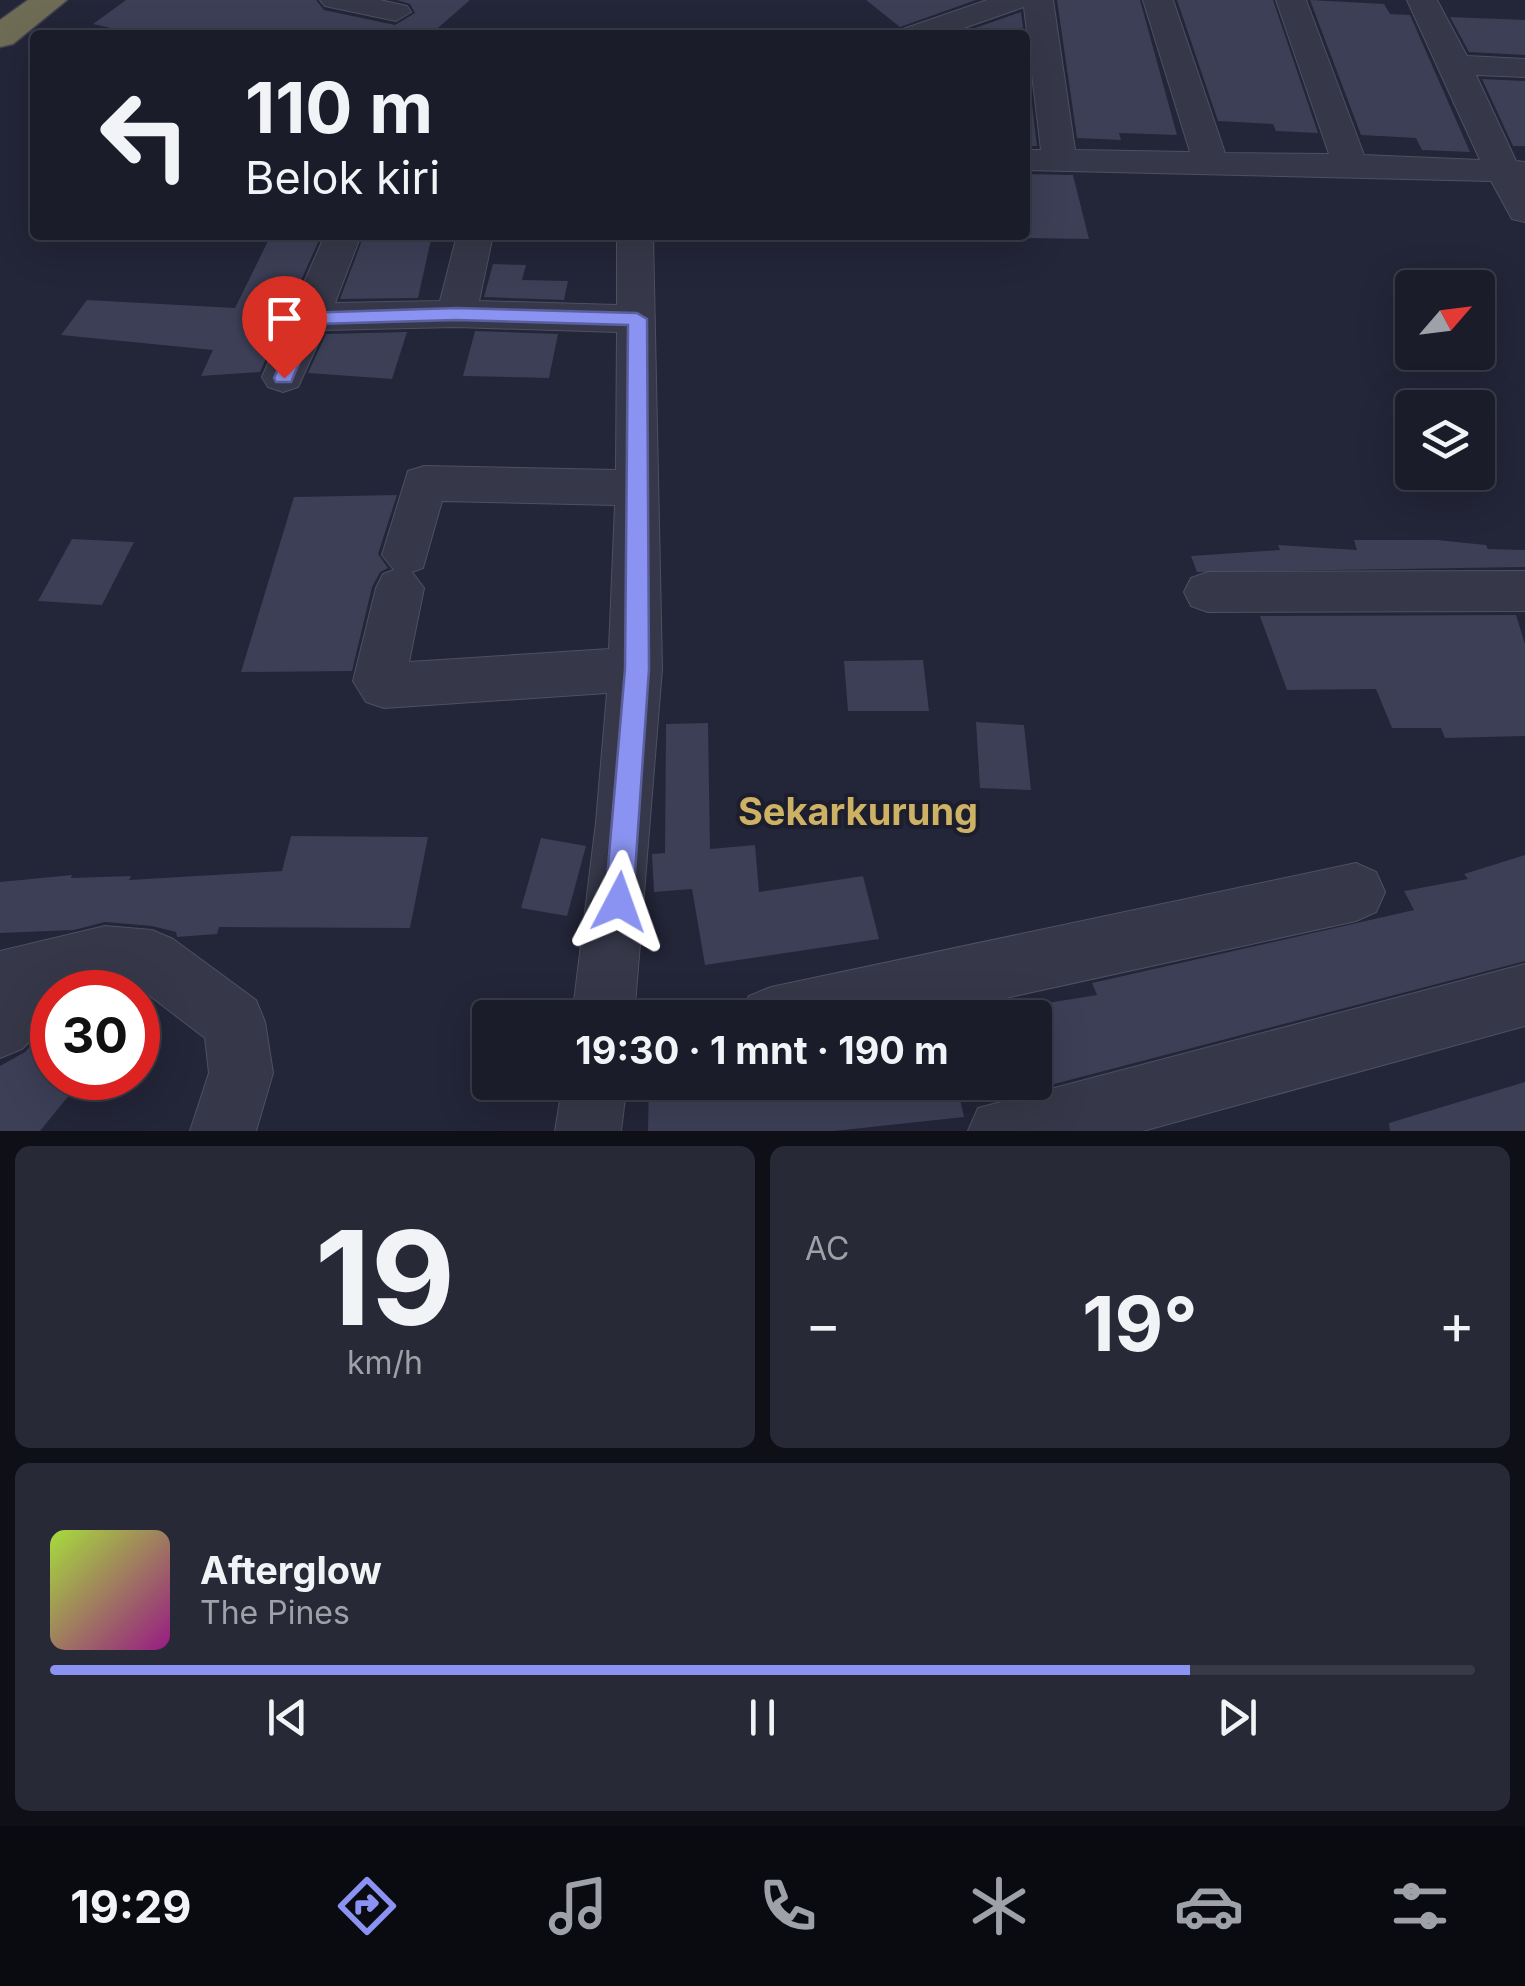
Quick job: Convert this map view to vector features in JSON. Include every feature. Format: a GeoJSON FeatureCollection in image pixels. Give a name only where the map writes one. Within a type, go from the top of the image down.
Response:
{"type":"FeatureCollection","features":[{"type":"Feature","properties":{"kind":"highway"},"geometry":{"type":"LineString","coordinates":[[0,36],[50,0]]}},
{"type":"Feature","properties":{"kind":"street"},"geometry":{"type":"LineString","coordinates":[[336,0],[404,6]]}},
{"type":"Feature","properties":{"kind":"street"},"geometry":{"type":"LineString","coordinates":[[929,30],[1016,0]]}},
{"type":"Feature","properties":{"kind":"street"},"geometry":{"type":"LineString","coordinates":[[1038,0],[1042,160],[1350,164],[1513,172]]}},
{"type":"Feature","properties":{"kind":"street"},"geometry":{"type":"LineString","coordinates":[[1158,0],[1211,164]]}},
{"type":"Feature","properties":{"kind":"street"},"geometry":{"type":"LineString","coordinates":[[1291,0],[1350,164]]}},
{"type":"Feature","properties":{"kind":"street"},"geometry":{"type":"LineString","coordinates":[[1422,0],[1513,172],[1525,211]]}},
{"type":"Feature","properties":{"kind":"street"},"geometry":{"type":"LineString","coordinates":[[375,30],[404,6]]}},
{"type":"Feature","properties":{"kind":"street"},"geometry":{"type":"LineString","coordinates":[[1456,66],[1525,68]]}},
{"type":"Feature","properties":{"kind":"street"},"geometry":{"type":"LineString","coordinates":[[284,378],[341,240]]}},
{"type":"Feature","properties":{"kind":"street"},"geometry":{"type":"LineString","coordinates":[[456,314],[475,240]]}},
{"type":"Feature","properties":{"kind":"street"},"geometry":{"type":"LineString","coordinates":[[606,1000],[619,902],[637,669],[634,240]]}},
{"type":"Feature","properties":{"kind":"street"},"geometry":{"type":"LineString","coordinates":[[310,318],[456,314],[637,319]]}},
{"type":"Feature","properties":{"kind":"street"},"geometry":{"type":"LineString","coordinates":[[637,669],[384,686],[379,682],[424,483],[638,488]]}},
{"type":"Feature","properties":{"kind":"street"},"geometry":{"type":"LineString","coordinates":[[1208,592],[1525,592]]}},
{"type":"Feature","properties":{"kind":"street"},"geometry":{"type":"LineString","coordinates":[[855,1000],[1356,892]]}},
{"type":"Feature","properties":{"kind":"street"},"geometry":{"type":"LineString","coordinates":[[0,1027],[28,976],[105,956],[152,960],[234,1022],[241,1073],[223,1131]]}},
{"type":"Feature","properties":{"kind":"street"},"geometry":{"type":"LineString","coordinates":[[1001,1131],[1087,1114],[1525,995]]}},
{"type":"Feature","properties":{"kind":"street"},"geometry":{"type":"LineString","coordinates":[[588,1131],[592,1100]]}},
{"type":"Feature","properties":{"kind":"building"},"geometry":{"type":"Polygon","coordinates":[[[126,0],[316,0],[324,10],[395,25],[415,13],[410,4],[397,0],[470,0],[436,30],[120,30],[93,24],[126,0]]]}},
{"type":"Feature","properties":{"kind":"building"},"geometry":{"type":"Polygon","coordinates":[[[866,0],[976,0],[900,27],[866,0]]]}},
{"type":"Feature","properties":{"kind":"building"},"geometry":{"type":"Polygon","coordinates":[[[1057,0],[1140,0],[1177,135],[1119,133],[1121,140],[1077,138],[1057,0]]]}},
{"type":"Feature","properties":{"kind":"building"},"geometry":{"type":"Polygon","coordinates":[[[1177,0],[1273,0],[1318,133],[1276,131],[1273,124],[1218,121],[1177,0]]]}},
{"type":"Feature","properties":{"kind":"building"},"geometry":{"type":"Polygon","coordinates":[[[1310,0],[1384,4],[1390,14],[1410,15],[1470,152],[1422,150],[1416,138],[1361,135],[1310,0]]]}},
{"type":"Feature","properties":{"kind":"building"},"geometry":{"type":"Polygon","coordinates":[[[1021,12],[1023,30],[969,30],[1021,12]]]}},
{"type":"Feature","properties":{"kind":"building"},"geometry":{"type":"Polygon","coordinates":[[[1450,17],[1525,20],[1525,55],[1469,52],[1450,17]]]}},
{"type":"Feature","properties":{"kind":"building"},"geometry":{"type":"Polygon","coordinates":[[[1482,79],[1525,81],[1525,146],[1513,146],[1482,79]]]}},
{"type":"Feature","properties":{"kind":"building"},"geometry":{"type":"Polygon","coordinates":[[[1030,88],[1037,146],[1030,146],[1030,88]]]}},
{"type":"Feature","properties":{"kind":"building"},"geometry":{"type":"Polygon","coordinates":[[[1030,174],[1073,175],[1089,239],[1030,238],[1030,174]]]}},
{"type":"Feature","properties":{"kind":"building"},"geometry":{"type":"Polygon","coordinates":[[[269,240],[319,240],[260,372],[201,376],[213,350],[61,335],[87,300],[235,308],[269,240]]]}},
{"type":"Feature","properties":{"kind":"building"},"geometry":{"type":"Polygon","coordinates":[[[362,240],[431,240],[418,298],[340,299],[362,240]]]}},
{"type":"Feature","properties":{"kind":"building"},"geometry":{"type":"Polygon","coordinates":[[[493,264],[526,265],[522,280],[568,281],[564,300],[484,297],[493,264]]]}},
{"type":"Feature","properties":{"kind":"building"},"geometry":{"type":"Polygon","coordinates":[[[475,331],[558,334],[549,378],[463,376],[475,331]]]}},
{"type":"Feature","properties":{"kind":"building"},"geometry":{"type":"Polygon","coordinates":[[[407,332],[392,379],[308,373],[326,334],[407,332]]]}},
{"type":"Feature","properties":{"kind":"building"},"geometry":{"type":"Polygon","coordinates":[[[397,495],[378,554],[388,568],[380,572],[372,587],[352,671],[241,672],[294,497],[397,495]]]}},
{"type":"Feature","properties":{"kind":"building"},"geometry":{"type":"Polygon","coordinates":[[[72,539],[134,542],[102,605],[38,601],[72,539]]]}},
{"type":"Feature","properties":{"kind":"building"},"geometry":{"type":"Polygon","coordinates":[[[1354,540],[1437,540],[1486,545],[1488,549],[1525,550],[1525,567],[1197,572],[1191,556],[1280,550],[1278,545],[1357,550],[1354,540]]]}},
{"type":"Feature","properties":{"kind":"building"},"geometry":{"type":"Polygon","coordinates":[[[1516,615],[1525,644],[1525,736],[1445,738],[1441,728],[1392,728],[1376,689],[1287,690],[1260,616],[1516,615]]]}},
{"type":"Feature","properties":{"kind":"building"},"geometry":{"type":"Polygon","coordinates":[[[923,660],[929,711],[848,711],[844,661],[923,660]]]}},
{"type":"Feature","properties":{"kind":"building"},"geometry":{"type":"Polygon","coordinates":[[[976,722],[1024,725],[1031,790],[980,788],[976,722]]]}},
{"type":"Feature","properties":{"kind":"building"},"geometry":{"type":"Polygon","coordinates":[[[708,723],[710,849],[755,845],[759,892],[863,876],[879,939],[705,965],[692,889],[654,892],[652,854],[665,853],[666,724],[708,723]]]}},
{"type":"Feature","properties":{"kind":"building"},"geometry":{"type":"Polygon","coordinates":[[[291,836],[428,837],[410,928],[219,927],[217,934],[177,937],[176,932],[152,926],[105,922],[74,930],[0,933],[0,882],[72,875],[71,878],[131,876],[129,880],[282,871],[291,836]]]}},
{"type":"Feature","properties":{"kind":"building"},"geometry":{"type":"Polygon","coordinates":[[[541,838],[586,846],[567,916],[521,908],[541,838]]]}},
{"type":"Feature","properties":{"kind":"building"},"geometry":{"type":"Polygon","coordinates":[[[1525,855],[1525,961],[1052,1085],[1052,1002],[1097,995],[1092,983],[1414,910],[1404,891],[1468,879],[1464,874],[1525,855]]]}},
{"type":"Feature","properties":{"kind":"building"},"geometry":{"type":"Polygon","coordinates":[[[30,1047],[30,1100],[65,1100],[40,1131],[0,1131],[0,1066],[30,1047]]]}},
{"type":"Feature","properties":{"kind":"building"},"geometry":{"type":"Polygon","coordinates":[[[1525,1082],[1525,1131],[1390,1131],[1389,1123],[1525,1082]]]}},
{"type":"Feature","properties":{"kind":"building"},"geometry":{"type":"Polygon","coordinates":[[[649,1100],[960,1100],[964,1117],[834,1131],[648,1131],[649,1100]]]}},
{"type":"Feature","properties":{"kind":"district","name":"Sekarkurung"},"geometry":{"type":"Point","coordinates":[858,811]}},
{"type":"Feature","properties":{"kind":"route"},"geometry":{"type":"LineString","coordinates":[[284,378],[310,318],[456,314],[637,319],[637,669],[619,902]]}}]}
